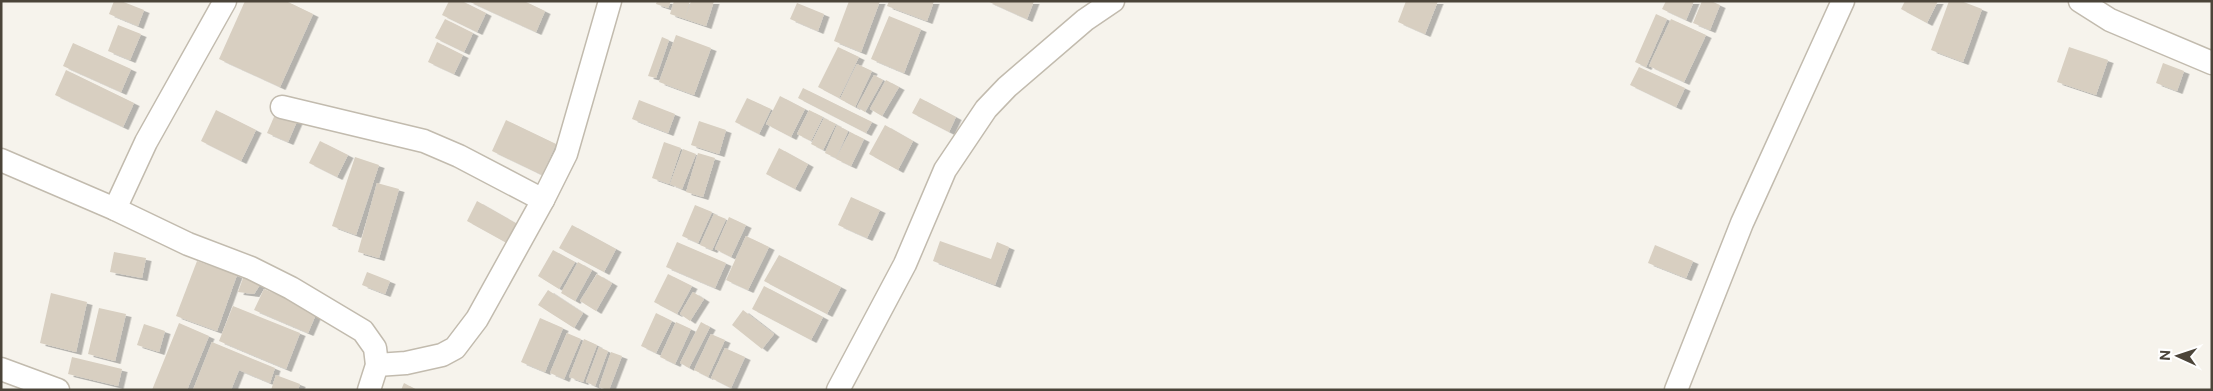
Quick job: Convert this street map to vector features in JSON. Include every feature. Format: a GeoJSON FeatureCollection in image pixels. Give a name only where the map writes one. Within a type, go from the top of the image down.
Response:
{"type":"FeatureCollection","features":[{"type":"Feature","properties":{"kind":"street"},"geometry":{"type":"LineString","coordinates":[[115,209],[146,142],[225,1]]}},
{"type":"Feature","properties":{"kind":"street"},"geometry":{"type":"LineString","coordinates":[[377,365],[406,364],[442,355],[456,348],[477,319],[543,200],[566,154],[610,1]]}},
{"type":"Feature","properties":{"kind":"street"},"geometry":{"type":"LineString","coordinates":[[838,390],[905,264],[945,170],[986,109],[1007,87],[1085,20],[1113,1]]}},
{"type":"Feature","properties":{"kind":"street"},"geometry":{"type":"LineString","coordinates":[[1676,390],[1742,222],[1843,1]]}},
{"type":"Feature","properties":{"kind":"street"},"geometry":{"type":"LineString","coordinates":[[2080,1],[2110,20],[2212,63]]}},
{"type":"Feature","properties":{"kind":"street"},"geometry":{"type":"LineString","coordinates":[[282,107],[424,141],[459,156],[543,200]]}},
{"type":"Feature","properties":{"kind":"street"},"geometry":{"type":"LineString","coordinates":[[1,160],[115,209],[188,244],[251,268],[291,288],[363,331],[375,348],[377,365],[369,390]]}},
{"type":"Feature","properties":{"kind":"street"},"geometry":{"type":"LineString","coordinates":[[1,369],[58,390]]}},
{"type":"Feature","properties":{"kind":"building"},"geometry":{"type":"Polygon","coordinates":[[[114,1],[121,1],[144,10],[138,26],[109,14],[114,1]]]}},
{"type":"Feature","properties":{"kind":"building"},"geometry":{"type":"Polygon","coordinates":[[[245,1],[286,1],[313,14],[280,87],[219,59],[245,1]]]}},
{"type":"Feature","properties":{"kind":"building"},"geometry":{"type":"Polygon","coordinates":[[[449,1],[462,1],[486,13],[477,32],[442,15],[449,1]]]}},
{"type":"Feature","properties":{"kind":"building"},"geometry":{"type":"Polygon","coordinates":[[[468,1],[524,1],[545,11],[536,32],[468,1]]]}},
{"type":"Feature","properties":{"kind":"building"},"geometry":{"type":"Polygon","coordinates":[[[657,1],[671,1],[668,8],[656,4],[657,1]]]}},
{"type":"Feature","properties":{"kind":"building"},"geometry":{"type":"Polygon","coordinates":[[[674,1],[690,1],[685,19],[670,14],[674,1]]]}},
{"type":"Feature","properties":{"kind":"building"},"geometry":{"type":"Polygon","coordinates":[[[691,1],[714,1],[706,26],[685,19],[691,1]]]}},
{"type":"Feature","properties":{"kind":"building"},"geometry":{"type":"Polygon","coordinates":[[[849,1],[880,1],[861,52],[834,41],[849,1]]]}},
{"type":"Feature","properties":{"kind":"building"},"geometry":{"type":"Polygon","coordinates":[[[889,1],[934,1],[927,21],[887,6],[889,1]]]}},
{"type":"Feature","properties":{"kind":"building"},"geometry":{"type":"Polygon","coordinates":[[[987,1],[1034,1],[1027,19],[987,1]]]}},
{"type":"Feature","properties":{"kind":"building"},"geometry":{"type":"Polygon","coordinates":[[[1406,1],[1438,1],[1425,34],[1398,22],[1406,1]]]}},
{"type":"Feature","properties":{"kind":"building"},"geometry":{"type":"Polygon","coordinates":[[[1666,1],[1694,1],[1686,20],[1662,9],[1666,1]]]}},
{"type":"Feature","properties":{"kind":"building"},"geometry":{"type":"Polygon","coordinates":[[[1702,1],[1711,1],[1720,5],[1710,30],[1693,23],[1702,1]]]}},
{"type":"Feature","properties":{"kind":"building"},"geometry":{"type":"Polygon","coordinates":[[[1905,1],[1938,1],[1927,23],[1901,9],[1905,1]]]}},
{"type":"Feature","properties":{"kind":"building"},"geometry":{"type":"Polygon","coordinates":[[[1949,1],[1961,1],[1982,9],[1963,62],[1931,50],[1949,1]]]}},
{"type":"Feature","properties":{"kind":"building"},"geometry":{"type":"Polygon","coordinates":[[[797,3],[824,14],[818,31],[790,19],[797,3]]]}},
{"type":"Feature","properties":{"kind":"building"},"geometry":{"type":"Polygon","coordinates":[[[1656,14],[1667,19],[1646,67],[1635,62],[1656,14]]]}},
{"type":"Feature","properties":{"kind":"building"},"geometry":{"type":"Polygon","coordinates":[[[889,16],[921,29],[904,73],[871,59],[889,16]]]}},
{"type":"Feature","properties":{"kind":"building"},"geometry":{"type":"Polygon","coordinates":[[[445,19],[473,33],[464,52],[435,38],[445,19]]]}},
{"type":"Feature","properties":{"kind":"building"},"geometry":{"type":"Polygon","coordinates":[[[1671,19],[1706,35],[1684,82],[1649,66],[1671,19]]]}},
{"type":"Feature","properties":{"kind":"building"},"geometry":{"type":"Polygon","coordinates":[[[118,25],[141,34],[130,60],[108,51],[118,25]]]}},
{"type":"Feature","properties":{"kind":"building"},"geometry":{"type":"Polygon","coordinates":[[[676,35],[711,48],[694,95],[659,82],[676,35]]]}},
{"type":"Feature","properties":{"kind":"building"},"geometry":{"type":"Polygon","coordinates":[[[662,37],[669,40],[656,78],[648,76],[662,37]]]}},
{"type":"Feature","properties":{"kind":"building"},"geometry":{"type":"Polygon","coordinates":[[[437,42],[463,55],[454,74],[428,62],[437,42]]]}},
{"type":"Feature","properties":{"kind":"building"},"geometry":{"type":"Polygon","coordinates":[[[73,43],[131,69],[121,92],[63,66],[73,43]]]}},
{"type":"Feature","properties":{"kind":"building"},"geometry":{"type":"Polygon","coordinates":[[[838,47],[859,57],[839,98],[818,87],[838,47]]]}},
{"type":"Feature","properties":{"kind":"building"},"geometry":{"type":"Polygon","coordinates":[[[2069,47],[2108,60],[2096,95],[2057,82],[2069,47]]]}},
{"type":"Feature","properties":{"kind":"building"},"geometry":{"type":"Polygon","coordinates":[[[2163,63],[2184,71],[2177,91],[2156,83],[2163,63]]]}},
{"type":"Feature","properties":{"kind":"building"},"geometry":{"type":"Polygon","coordinates":[[[857,64],[872,71],[855,107],[840,99],[857,64]]]}},
{"type":"Feature","properties":{"kind":"building"},"geometry":{"type":"Polygon","coordinates":[[[1639,67],[1685,88],[1676,107],[1630,85],[1639,67]]]}},
{"type":"Feature","properties":{"kind":"building"},"geometry":{"type":"Polygon","coordinates":[[[66,70],[134,103],[123,127],[55,95],[66,70]]]}},
{"type":"Feature","properties":{"kind":"building"},"geometry":{"type":"Polygon","coordinates":[[[874,75],[883,80],[865,112],[857,107],[874,75]]]}},
{"type":"Feature","properties":{"kind":"building"},"geometry":{"type":"Polygon","coordinates":[[[886,80],[899,87],[882,116],[870,109],[886,80]]]}},
{"type":"Feature","properties":{"kind":"building"},"geometry":{"type":"Polygon","coordinates":[[[803,88],[872,122],[866,133],[798,98],[803,88]]]}},
{"type":"Feature","properties":{"kind":"building"},"geometry":{"type":"Polygon","coordinates":[[[780,96],[805,109],[791,137],[766,124],[780,96]]]}},
{"type":"Feature","properties":{"kind":"building"},"geometry":{"type":"Polygon","coordinates":[[[747,98],[771,109],[759,134],[735,122],[747,98]]]}},
{"type":"Feature","properties":{"kind":"building"},"geometry":{"type":"Polygon","coordinates":[[[920,98],[956,117],[949,132],[912,113],[920,98]]]}},
{"type":"Feature","properties":{"kind":"building"},"geometry":{"type":"Polygon","coordinates":[[[639,100],[675,114],[668,133],[632,119],[639,100]]]}},
{"type":"Feature","properties":{"kind":"building"},"geometry":{"type":"Polygon","coordinates":[[[216,110],[256,130],[241,161],[201,141],[216,110]]]}},
{"type":"Feature","properties":{"kind":"building"},"geometry":{"type":"Polygon","coordinates":[[[277,110],[298,119],[288,142],[267,133],[277,110]]]}},
{"type":"Feature","properties":{"kind":"building"},"geometry":{"type":"Polygon","coordinates":[[[809,110],[823,117],[811,141],[797,134],[809,110]]]}},
{"type":"Feature","properties":{"kind":"building"},"geometry":{"type":"Polygon","coordinates":[[[824,118],[836,124],[823,150],[811,144],[824,118]]]}},
{"type":"Feature","properties":{"kind":"building"},"geometry":{"type":"Polygon","coordinates":[[[506,120],[556,144],[542,175],[492,151],[506,120]]]}},
{"type":"Feature","properties":{"kind":"building"},"geometry":{"type":"Polygon","coordinates":[[[699,121],[726,130],[719,154],[691,145],[699,121]]]}},
{"type":"Feature","properties":{"kind":"building"},"geometry":{"type":"Polygon","coordinates":[[[837,125],[848,131],[836,158],[825,153],[837,125]]]}},
{"type":"Feature","properties":{"kind":"building"},"geometry":{"type":"Polygon","coordinates":[[[885,125],[913,141],[898,170],[869,154],[885,125]]]}},
{"type":"Feature","properties":{"kind":"building"},"geometry":{"type":"Polygon","coordinates":[[[850,132],[864,139],[851,166],[836,159],[850,132]]]}},
{"type":"Feature","properties":{"kind":"building"},"geometry":{"type":"Polygon","coordinates":[[[320,141],[348,155],[337,177],[309,163],[320,141]]]}},
{"type":"Feature","properties":{"kind":"building"},"geometry":{"type":"Polygon","coordinates":[[[664,142],[681,148],[669,184],[652,178],[664,142]]]}},
{"type":"Feature","properties":{"kind":"building"},"geometry":{"type":"Polygon","coordinates":[[[779,148],[808,164],[795,189],[766,174],[779,148]]]}},
{"type":"Feature","properties":{"kind":"building"},"geometry":{"type":"Polygon","coordinates":[[[683,149],[696,154],[682,189],[670,184],[683,149]]]}},
{"type":"Feature","properties":{"kind":"building"},"geometry":{"type":"Polygon","coordinates":[[[698,153],[715,158],[703,197],[686,192],[698,153]]]}},
{"type":"Feature","properties":{"kind":"building"},"geometry":{"type":"Polygon","coordinates":[[[355,157],[379,165],[356,235],[332,226],[355,157]]]}},
{"type":"Feature","properties":{"kind":"building"},"geometry":{"type":"Polygon","coordinates":[[[377,183],[399,189],[379,258],[358,252],[377,183]]]}},
{"type":"Feature","properties":{"kind":"building"},"geometry":{"type":"Polygon","coordinates":[[[851,197],[880,210],[867,238],[838,225],[851,197]]]}},
{"type":"Feature","properties":{"kind":"building"},"geometry":{"type":"Polygon","coordinates":[[[477,201],[526,229],[516,248],[467,221],[477,201]]]}},
{"type":"Feature","properties":{"kind":"building"},"geometry":{"type":"Polygon","coordinates":[[[695,205],[712,212],[698,243],[682,236],[695,205]]]}},
{"type":"Feature","properties":{"kind":"building"},"geometry":{"type":"Polygon","coordinates":[[[714,214],[726,219],[712,250],[700,245],[714,214]]]}},
{"type":"Feature","properties":{"kind":"building"},"geometry":{"type":"Polygon","coordinates":[[[729,217],[746,225],[731,257],[715,249],[729,217]]]}},
{"type":"Feature","properties":{"kind":"building"},"geometry":{"type":"Polygon","coordinates":[[[572,225],[616,249],[604,272],[559,248],[572,225]]]}},
{"type":"Feature","properties":{"kind":"building"},"geometry":{"type":"Polygon","coordinates":[[[746,236],[769,247],[748,290],[726,280],[746,236]]]}},
{"type":"Feature","properties":{"kind":"building"},"geometry":{"type":"Polygon","coordinates":[[[940,241],[991,259],[997,242],[1009,247],[995,285],[933,261],[940,241]]]}},
{"type":"Feature","properties":{"kind":"building"},"geometry":{"type":"Polygon","coordinates":[[[677,242],[726,263],[715,288],[666,267],[677,242]]]}},
{"type":"Feature","properties":{"kind":"building"},"geometry":{"type":"Polygon","coordinates":[[[1655,245],[1693,261],[1686,278],[1648,263],[1655,245]]]}},
{"type":"Feature","properties":{"kind":"building"},"geometry":{"type":"Polygon","coordinates":[[[553,250],[575,262],[559,289],[538,276],[553,250]]]}},
{"type":"Feature","properties":{"kind":"building"},"geometry":{"type":"Polygon","coordinates":[[[114,252],[146,258],[142,278],[110,272],[114,252]]]}},
{"type":"Feature","properties":{"kind":"building"},"geometry":{"type":"Polygon","coordinates":[[[779,255],[841,287],[827,314],[764,281],[779,255]]]}},
{"type":"Feature","properties":{"kind":"building"},"geometry":{"type":"Polygon","coordinates":[[[197,261],[237,275],[217,331],[176,316],[197,261]]]}},
{"type":"Feature","properties":{"kind":"building"},"geometry":{"type":"Polygon","coordinates":[[[578,262],[592,270],[575,301],[561,293],[578,262]]]}},
{"type":"Feature","properties":{"kind":"building"},"geometry":{"type":"Polygon","coordinates":[[[246,270],[265,277],[254,294],[238,292],[246,270]]]}},
{"type":"Feature","properties":{"kind":"building"},"geometry":{"type":"Polygon","coordinates":[[[367,272],[390,281],[385,294],[362,285],[367,272]]]}},
{"type":"Feature","properties":{"kind":"building"},"geometry":{"type":"Polygon","coordinates":[[[597,274],[612,283],[596,311],[580,301],[597,274]]]}},
{"type":"Feature","properties":{"kind":"building"},"geometry":{"type":"Polygon","coordinates":[[[668,274],[692,286],[677,314],[654,302],[668,274]]]}},
{"type":"Feature","properties":{"kind":"building"},"geometry":{"type":"Polygon","coordinates":[[[764,286],[823,317],[811,340],[752,309],[764,286]]]}},
{"type":"Feature","properties":{"kind":"building"},"geometry":{"type":"Polygon","coordinates":[[[264,289],[317,312],[308,333],[254,310],[264,289]]]}},
{"type":"Feature","properties":{"kind":"building"},"geometry":{"type":"Polygon","coordinates":[[[548,290],[583,313],[574,328],[538,305],[548,290]]]}},
{"type":"Feature","properties":{"kind":"building"},"geometry":{"type":"Polygon","coordinates":[[[693,292],[704,299],[690,321],[680,314],[693,292]]]}},
{"type":"Feature","properties":{"kind":"building"},"geometry":{"type":"Polygon","coordinates":[[[51,293],[87,302],[76,352],[40,343],[51,293]]]}},
{"type":"Feature","properties":{"kind":"building"},"geometry":{"type":"Polygon","coordinates":[[[233,306],[300,333],[286,369],[219,341],[233,306]]]}},
{"type":"Feature","properties":{"kind":"building"},"geometry":{"type":"Polygon","coordinates":[[[99,308],[126,314],[115,361],[88,354],[99,308]]]}},
{"type":"Feature","properties":{"kind":"building"},"geometry":{"type":"Polygon","coordinates":[[[743,310],[774,334],[762,349],[732,325],[743,310]]]}},
{"type":"Feature","properties":{"kind":"building"},"geometry":{"type":"Polygon","coordinates":[[[656,313],[672,321],[656,353],[641,346],[656,313]]]}},
{"type":"Feature","properties":{"kind":"building"},"geometry":{"type":"Polygon","coordinates":[[[540,318],[563,328],[545,372],[521,362],[540,318]]]}},
{"type":"Feature","properties":{"kind":"building"},"geometry":{"type":"Polygon","coordinates":[[[676,322],[691,329],[675,364],[660,357],[676,322]]]}},
{"type":"Feature","properties":{"kind":"building"},"geometry":{"type":"Polygon","coordinates":[[[701,322],[710,327],[689,368],[680,363],[701,322]]]}},
{"type":"Feature","properties":{"kind":"building"},"geometry":{"type":"Polygon","coordinates":[[[179,323],[209,336],[187,390],[152,390],[179,323]]]}},
{"type":"Feature","properties":{"kind":"building"},"geometry":{"type":"Polygon","coordinates":[[[144,324],[165,331],[159,352],[137,345],[144,324]]]}},
{"type":"Feature","properties":{"kind":"building"},"geometry":{"type":"Polygon","coordinates":[[[567,333],[581,339],[564,379],[550,373],[567,333]]]}},
{"type":"Feature","properties":{"kind":"building"},"geometry":{"type":"Polygon","coordinates":[[[711,334],[725,340],[708,377],[694,370],[711,334]]]}},
{"type":"Feature","properties":{"kind":"building"},"geometry":{"type":"Polygon","coordinates":[[[584,339],[597,345],[583,382],[569,377],[584,339]]]}},
{"type":"Feature","properties":{"kind":"building"},"geometry":{"type":"Polygon","coordinates":[[[212,342],[275,368],[270,383],[239,370],[231,390],[193,390],[212,342]]]}},
{"type":"Feature","properties":{"kind":"building"},"geometry":{"type":"Polygon","coordinates":[[[599,347],[608,351],[595,386],[586,382],[599,347]]]}},
{"type":"Feature","properties":{"kind":"building"},"geometry":{"type":"Polygon","coordinates":[[[725,348],[745,357],[731,388],[711,378],[725,348]]]}},
{"type":"Feature","properties":{"kind":"building"},"geometry":{"type":"Polygon","coordinates":[[[611,352],[622,356],[609,390],[607,390],[599,387],[611,352]]]}},
{"type":"Feature","properties":{"kind":"building"},"geometry":{"type":"Polygon","coordinates":[[[72,357],[122,369],[118,386],[68,374],[72,357]]]}},
{"type":"Feature","properties":{"kind":"building"},"geometry":{"type":"Polygon","coordinates":[[[276,375],[300,384],[298,390],[271,390],[276,375]]]}},
{"type":"Feature","properties":{"kind":"building"},"geometry":{"type":"Polygon","coordinates":[[[404,383],[417,390],[401,390],[404,383]]]}}]}
